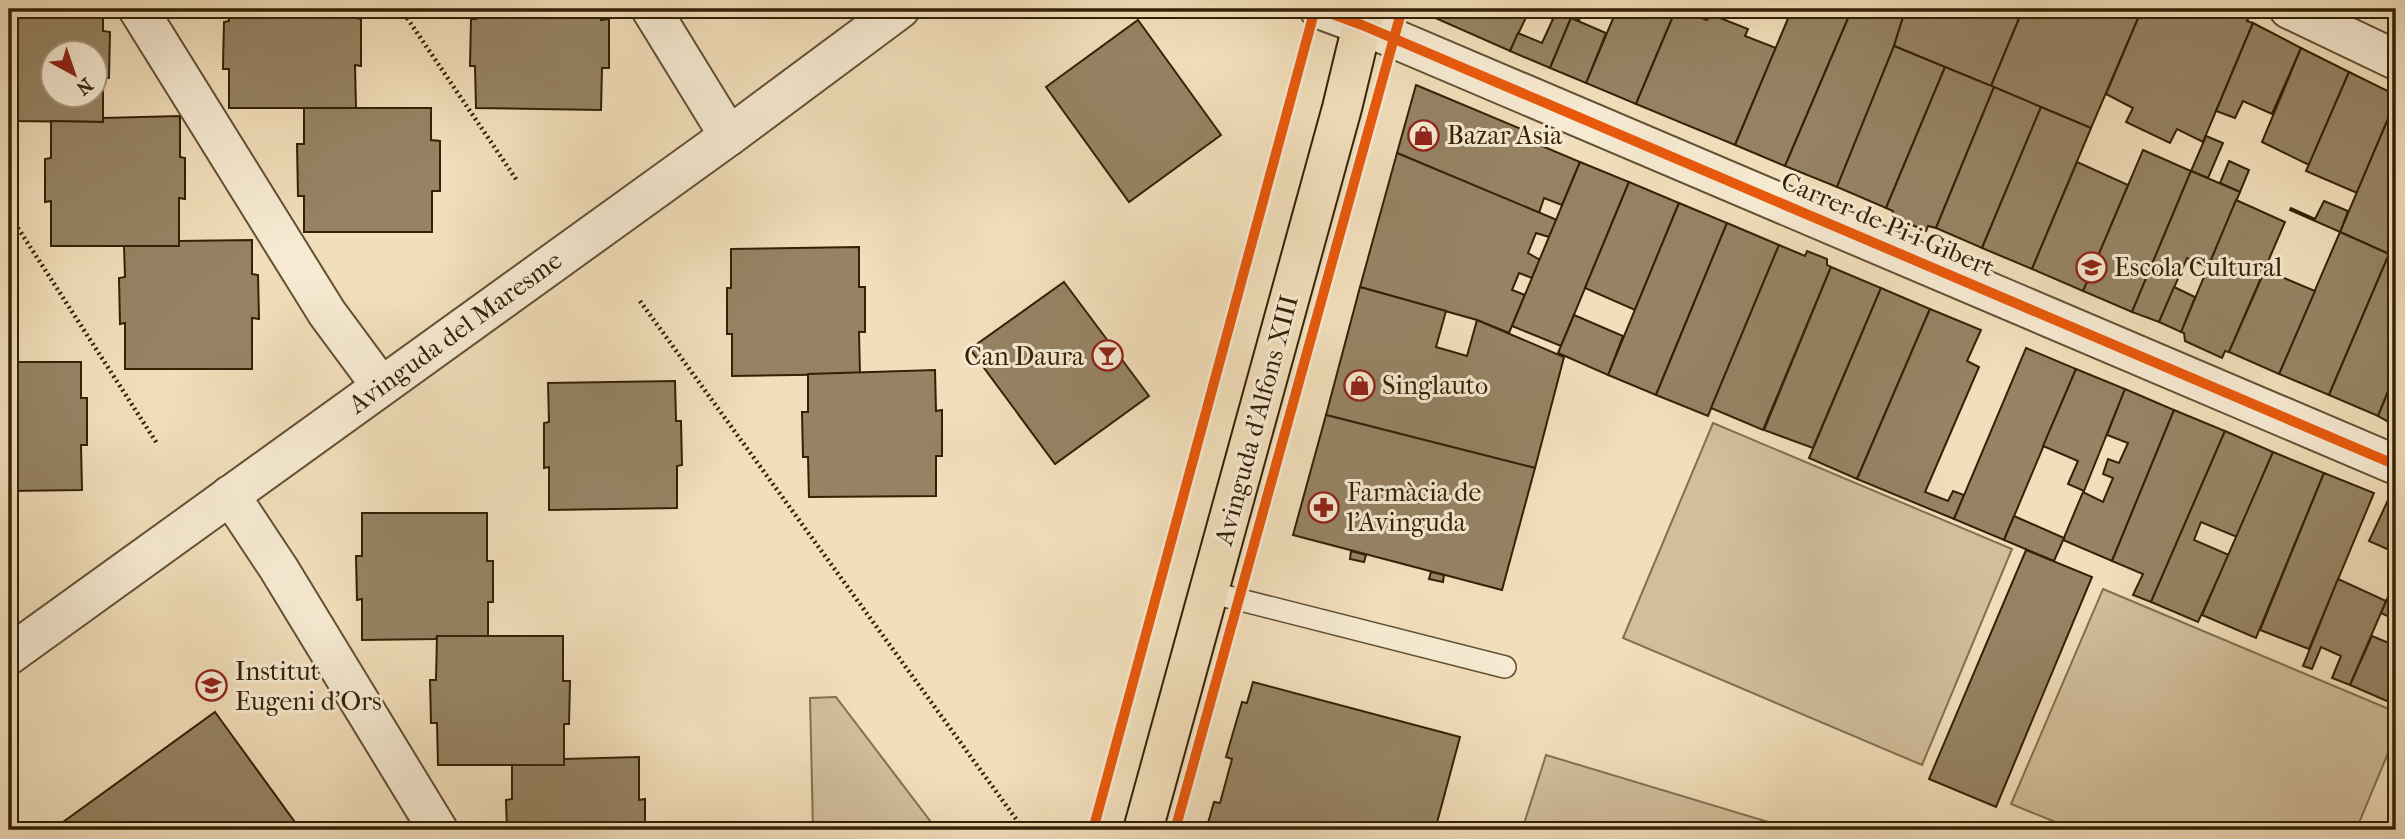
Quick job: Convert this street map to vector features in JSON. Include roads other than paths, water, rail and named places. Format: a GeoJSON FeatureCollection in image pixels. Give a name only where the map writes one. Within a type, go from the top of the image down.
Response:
{"type":"FeatureCollection","features":[{"type":"Feature","properties":{"kind":"main road","name":"Avinguda d'Alfons XIII"},"geometry":{"type":"LineString","coordinates":[[1143,830],[1342,108],[1364,17]]}},
{"type":"Feature","properties":{"kind":"street"},"geometry":{"type":"LineString","coordinates":[[138,9],[327,313],[381,386]]}},
{"type":"Feature","properties":{"kind":"street"},"geometry":{"type":"LineString","coordinates":[[651,9],[729,136]]}},
{"type":"Feature","properties":{"kind":"street","name":"Avinguda del Maresme"},"geometry":{"type":"LineString","coordinates":[[13,641],[230,495],[729,136],[900,9]]}},
{"type":"Feature","properties":{"kind":"street"},"geometry":{"type":"LineString","coordinates":[[1319,9],[1364,17]]}},
{"type":"Feature","properties":{"kind":"street"},"geometry":{"type":"LineString","coordinates":[[2289,9],[2338,20],[2396,60]]}},
{"type":"Feature","properties":{"kind":"street","name":"Carrer de Pi i Gibert"},"geometry":{"type":"LineString","coordinates":[[1364,17],[2396,464]]}},
{"type":"Feature","properties":{"kind":"street"},"geometry":{"type":"LineString","coordinates":[[230,495],[279,569],[438,830]]}},
{"type":"Feature","properties":{"kind":"lane"},"geometry":{"type":"LineString","coordinates":[[1209,592],[1505,667]]}},
{"type":"Feature","properties":{"kind":"place","name":"Bazar Asia"},"geometry":{"type":"Point","coordinates":[1424,135]}},
{"type":"Feature","properties":{"kind":"place","name":"Escola Cultural"},"geometry":{"type":"Point","coordinates":[2091,267]}},
{"type":"Feature","properties":{"kind":"place","name":"Can Daura"},"geometry":{"type":"Point","coordinates":[1107,356]}},
{"type":"Feature","properties":{"kind":"place","name":"Singlauto"},"geometry":{"type":"Point","coordinates":[1359,385]}},
{"type":"Feature","properties":{"kind":"place","name":"Farmàcia de l'Avinguda"},"geometry":{"type":"Point","coordinates":[1324,507]}},
{"type":"Feature","properties":{"kind":"place","name":"Institut Eugeni d'Ors"},"geometry":{"type":"Point","coordinates":[212,686]}}]}
